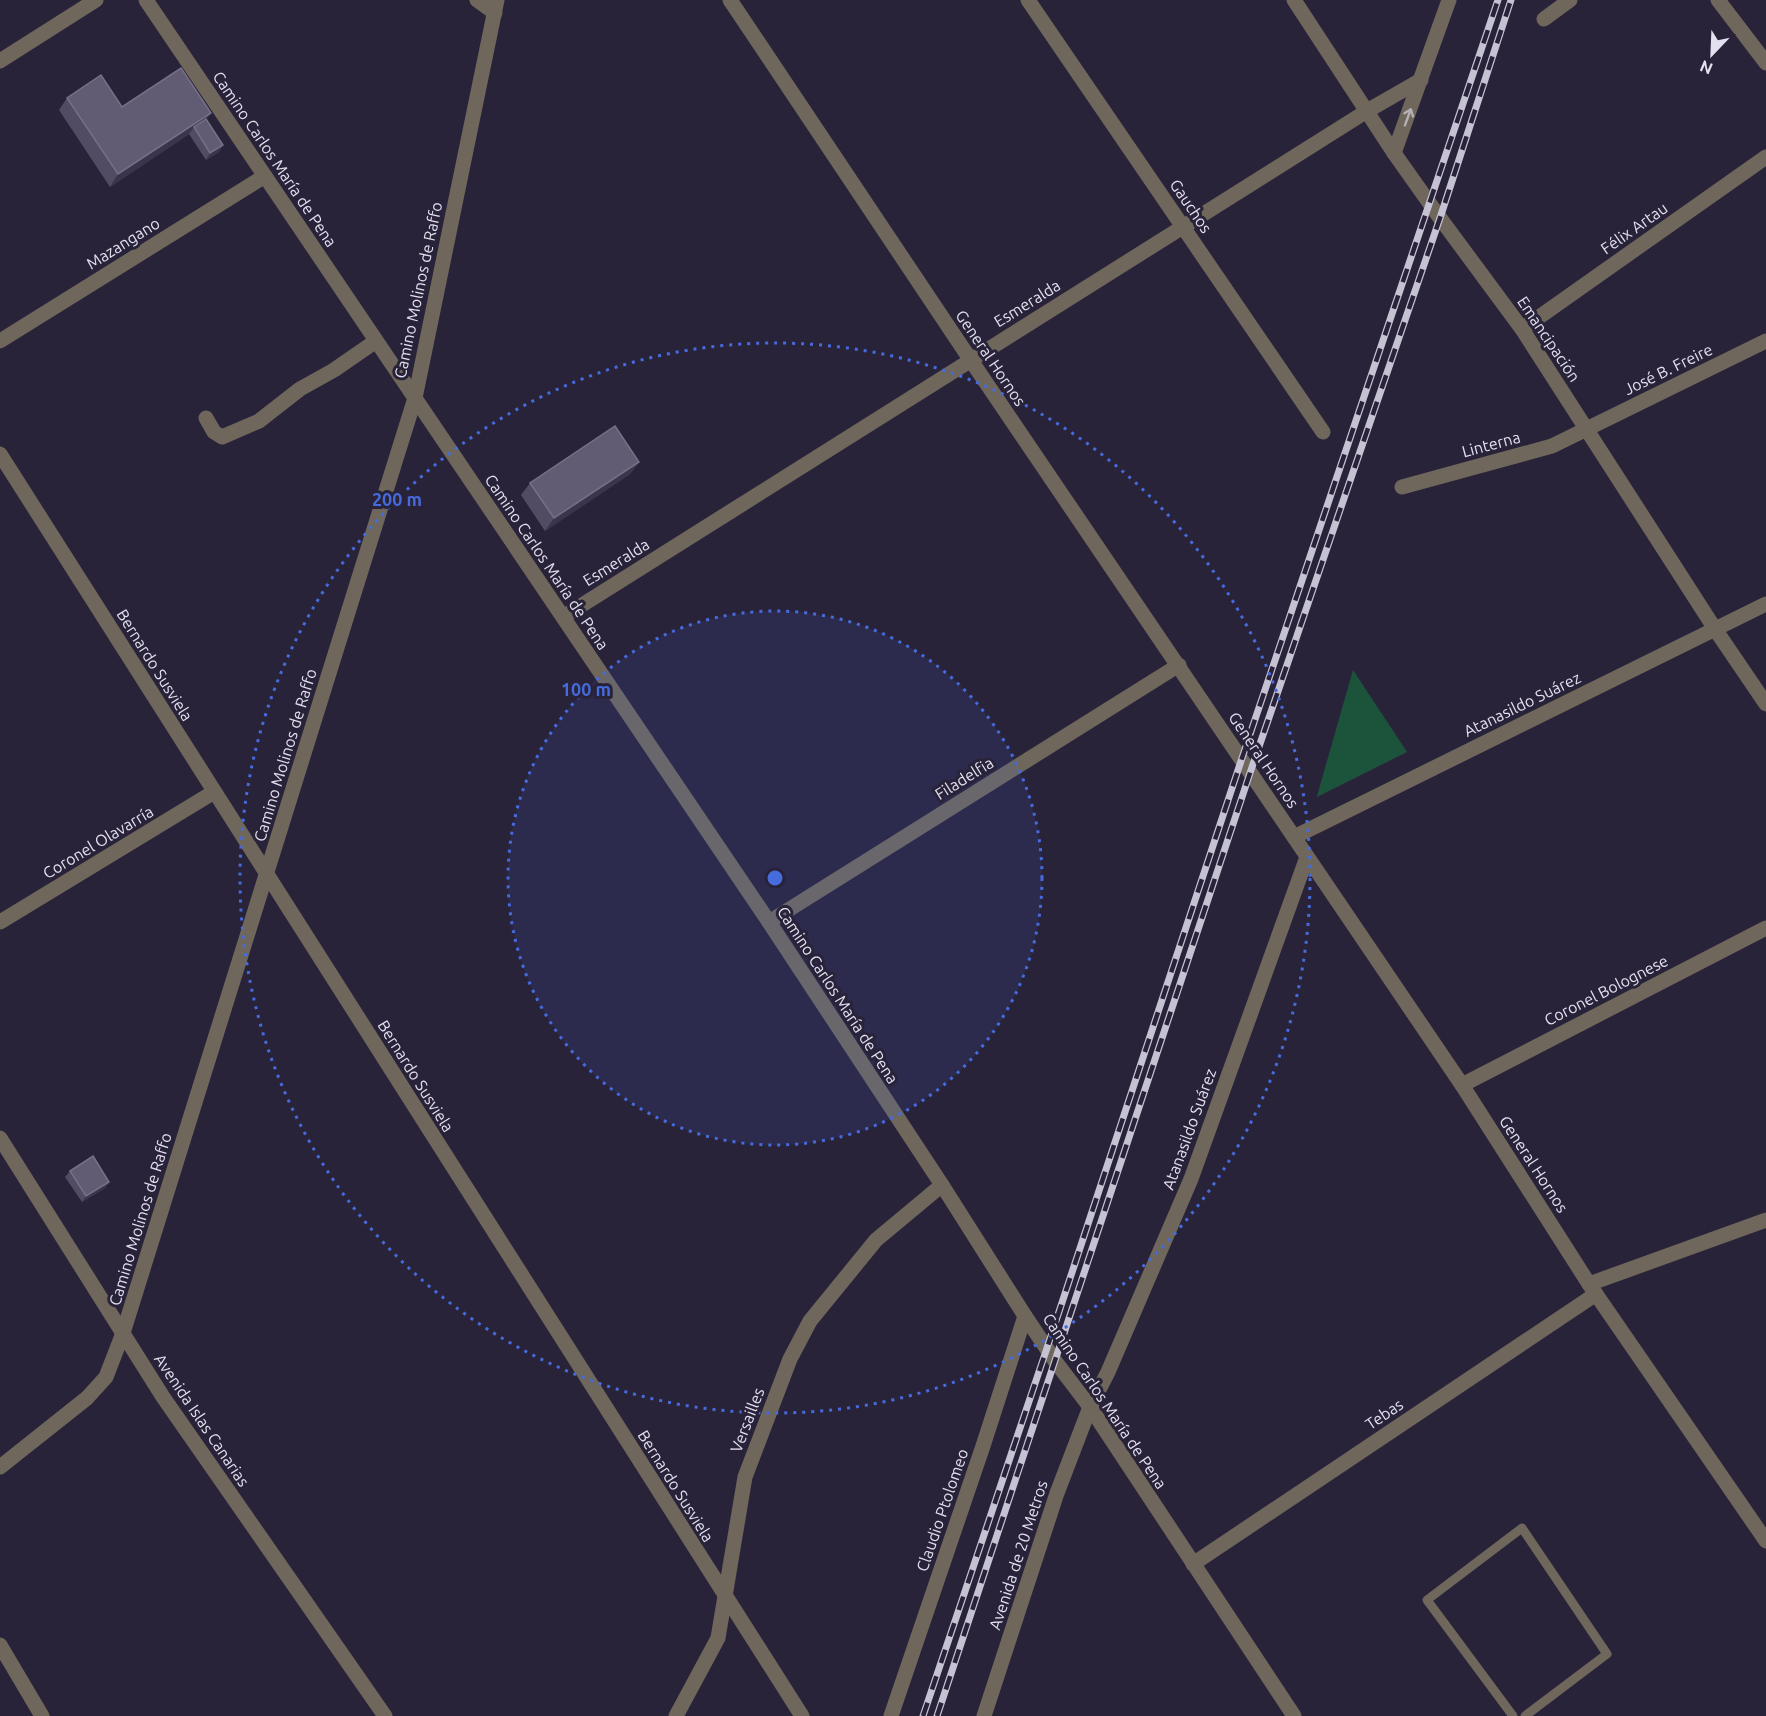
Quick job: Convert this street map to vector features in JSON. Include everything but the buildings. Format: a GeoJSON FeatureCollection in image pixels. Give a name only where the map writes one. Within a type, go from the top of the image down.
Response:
{"type":"FeatureCollection","features":[{"type":"Feature","properties":{"kind":"street"},"geometry":{"type":"LineString","coordinates":[[0,60],[96,0]]}},
{"type":"Feature","properties":{"kind":"street","name":"Camino Carlos María de Pena"},"geometry":{"type":"LineString","coordinates":[[146,0],[769,922],[1025,1316],[1090,1407],[1294,1716]]}},
{"type":"Feature","properties":{"kind":"street"},"geometry":{"type":"LineString","coordinates":[[477,0],[496,6]]}},
{"type":"Feature","properties":{"kind":"street","name":"General Hornos"},"geometry":{"type":"LineString","coordinates":[[730,0],[970,359],[1462,1085],[1592,1289],[1766,1541]]}},
{"type":"Feature","properties":{"kind":"street","name":"Gauchos"},"geometry":{"type":"LineString","coordinates":[[1029,0],[1323,432]]}},
{"type":"Feature","properties":{"kind":"street","name":"Emancipación"},"geometry":{"type":"LineString","coordinates":[[1294,0],[1394,153],[1522,329],[1715,629],[1766,704]]}},
{"type":"Feature","properties":{"kind":"street"},"geometry":{"type":"LineString","coordinates":[[1394,153],[1449,0]]}},
{"type":"Feature","properties":{"kind":"street"},"geometry":{"type":"LineString","coordinates":[[1544,19],[1570,0]]}},
{"type":"Feature","properties":{"kind":"street"},"geometry":{"type":"LineString","coordinates":[[1718,0],[1766,63]]}},
{"type":"Feature","properties":{"kind":"street","name":"Camino Molinos de Raffo"},"geometry":{"type":"LineString","coordinates":[[0,1467],[87,1398],[106,1377],[123,1333],[414,398],[496,6]]}},
{"type":"Feature","properties":{"kind":"street","name":"Esmeralda"},"geometry":{"type":"LineString","coordinates":[[562,617],[970,359],[1184,228],[1367,111],[1421,80]]}},
{"type":"Feature","properties":{"kind":"street","name":"Félix Artau"},"geometry":{"type":"LineString","coordinates":[[1522,329],[1766,157]]}},
{"type":"Feature","properties":{"kind":"street","name":"Mazangano"},"geometry":{"type":"LineString","coordinates":[[0,341],[265,176]]}},
{"type":"Feature","properties":{"kind":"street"},"geometry":{"type":"LineString","coordinates":[[206,418],[214,432],[222,437],[230,435],[259,421],[300,389],[334,370],[376,341]]}},
{"type":"Feature","properties":{"kind":"street","name":"José B. Freire"},"geometry":{"type":"LineString","coordinates":[[1586,429],[1766,342]]}},
{"type":"Feature","properties":{"kind":"street","name":"Linterna"},"geometry":{"type":"LineString","coordinates":[[1402,487],[1552,446],[1586,429]]}},
{"type":"Feature","properties":{"kind":"street","name":"Bernardo Susviela"},"geometry":{"type":"LineString","coordinates":[[3,465],[214,792],[802,1716]]}},
{"type":"Feature","properties":{"kind":"street","name":"Atanasildo Suárez"},"geometry":{"type":"LineString","coordinates":[[1294,837],[1766,604]]}},
{"type":"Feature","properties":{"kind":"street","name":"Filadelfia"},"geometry":{"type":"LineString","coordinates":[[769,922],[1179,665]]}},
{"type":"Feature","properties":{"kind":"street","name":"Coronel Olavarría"},"geometry":{"type":"LineString","coordinates":[[0,922],[214,792]]}},
{"type":"Feature","properties":{"kind":"street","name":"Atanasildo Suárez"},"geometry":{"type":"LineString","coordinates":[[1090,1407],[1108,1372],[1187,1189],[1307,857]]}},
{"type":"Feature","properties":{"kind":"street","name":"Coronel Bolognese"},"geometry":{"type":"LineString","coordinates":[[1462,1085],[1766,928]]}},
{"type":"Feature","properties":{"kind":"street","name":"Avenida Islas Canarias"},"geometry":{"type":"LineString","coordinates":[[0,1138],[163,1397],[385,1716]]}},
{"type":"Feature","properties":{"kind":"street","name":"Versailles"},"geometry":{"type":"LineString","coordinates":[[676,1716],[718,1638],[745,1477],[795,1350],[810,1321],[876,1240],[942,1185]]}},
{"type":"Feature","properties":{"kind":"street","name":"Tebas"},"geometry":{"type":"LineString","coordinates":[[1193,1564],[1592,1289],[1766,1220]]}},
{"type":"Feature","properties":{"kind":"street","name":"Claudio Ptolomeo"},"geometry":{"type":"LineString","coordinates":[[891,1715],[1025,1316]]}},
{"type":"Feature","properties":{"kind":"street","name":"Avenida de 20 Metros"},"geometry":{"type":"LineString","coordinates":[[984,1716],[1057,1493],[1090,1407]]}},
{"type":"Feature","properties":{"kind":"street"},"geometry":{"type":"LineString","coordinates":[[0,1645],[42,1716]]}},
{"type":"Feature","properties":{"kind":"lane"},"geometry":{"type":"LineString","coordinates":[[1513,1716],[1427,1600],[1522,1528],[1607,1654],[1525,1716]]}},
{"type":"Feature","properties":{"kind":"green space"},"geometry":{"type":"Polygon","coordinates":[[[1353,670],[1407,752],[1317,797],[1317,796],[1353,670]]]}},
{"type":"Feature","properties":{"kind":"railway"},"geometry":{"type":"LineString","coordinates":[[923,1716],[1242,758],[1498,0]]}},
{"type":"Feature","properties":{"kind":"railway"},"geometry":{"type":"LineString","coordinates":[[937,1716],[1250,773],[1440,218],[1511,0]]}}]}
